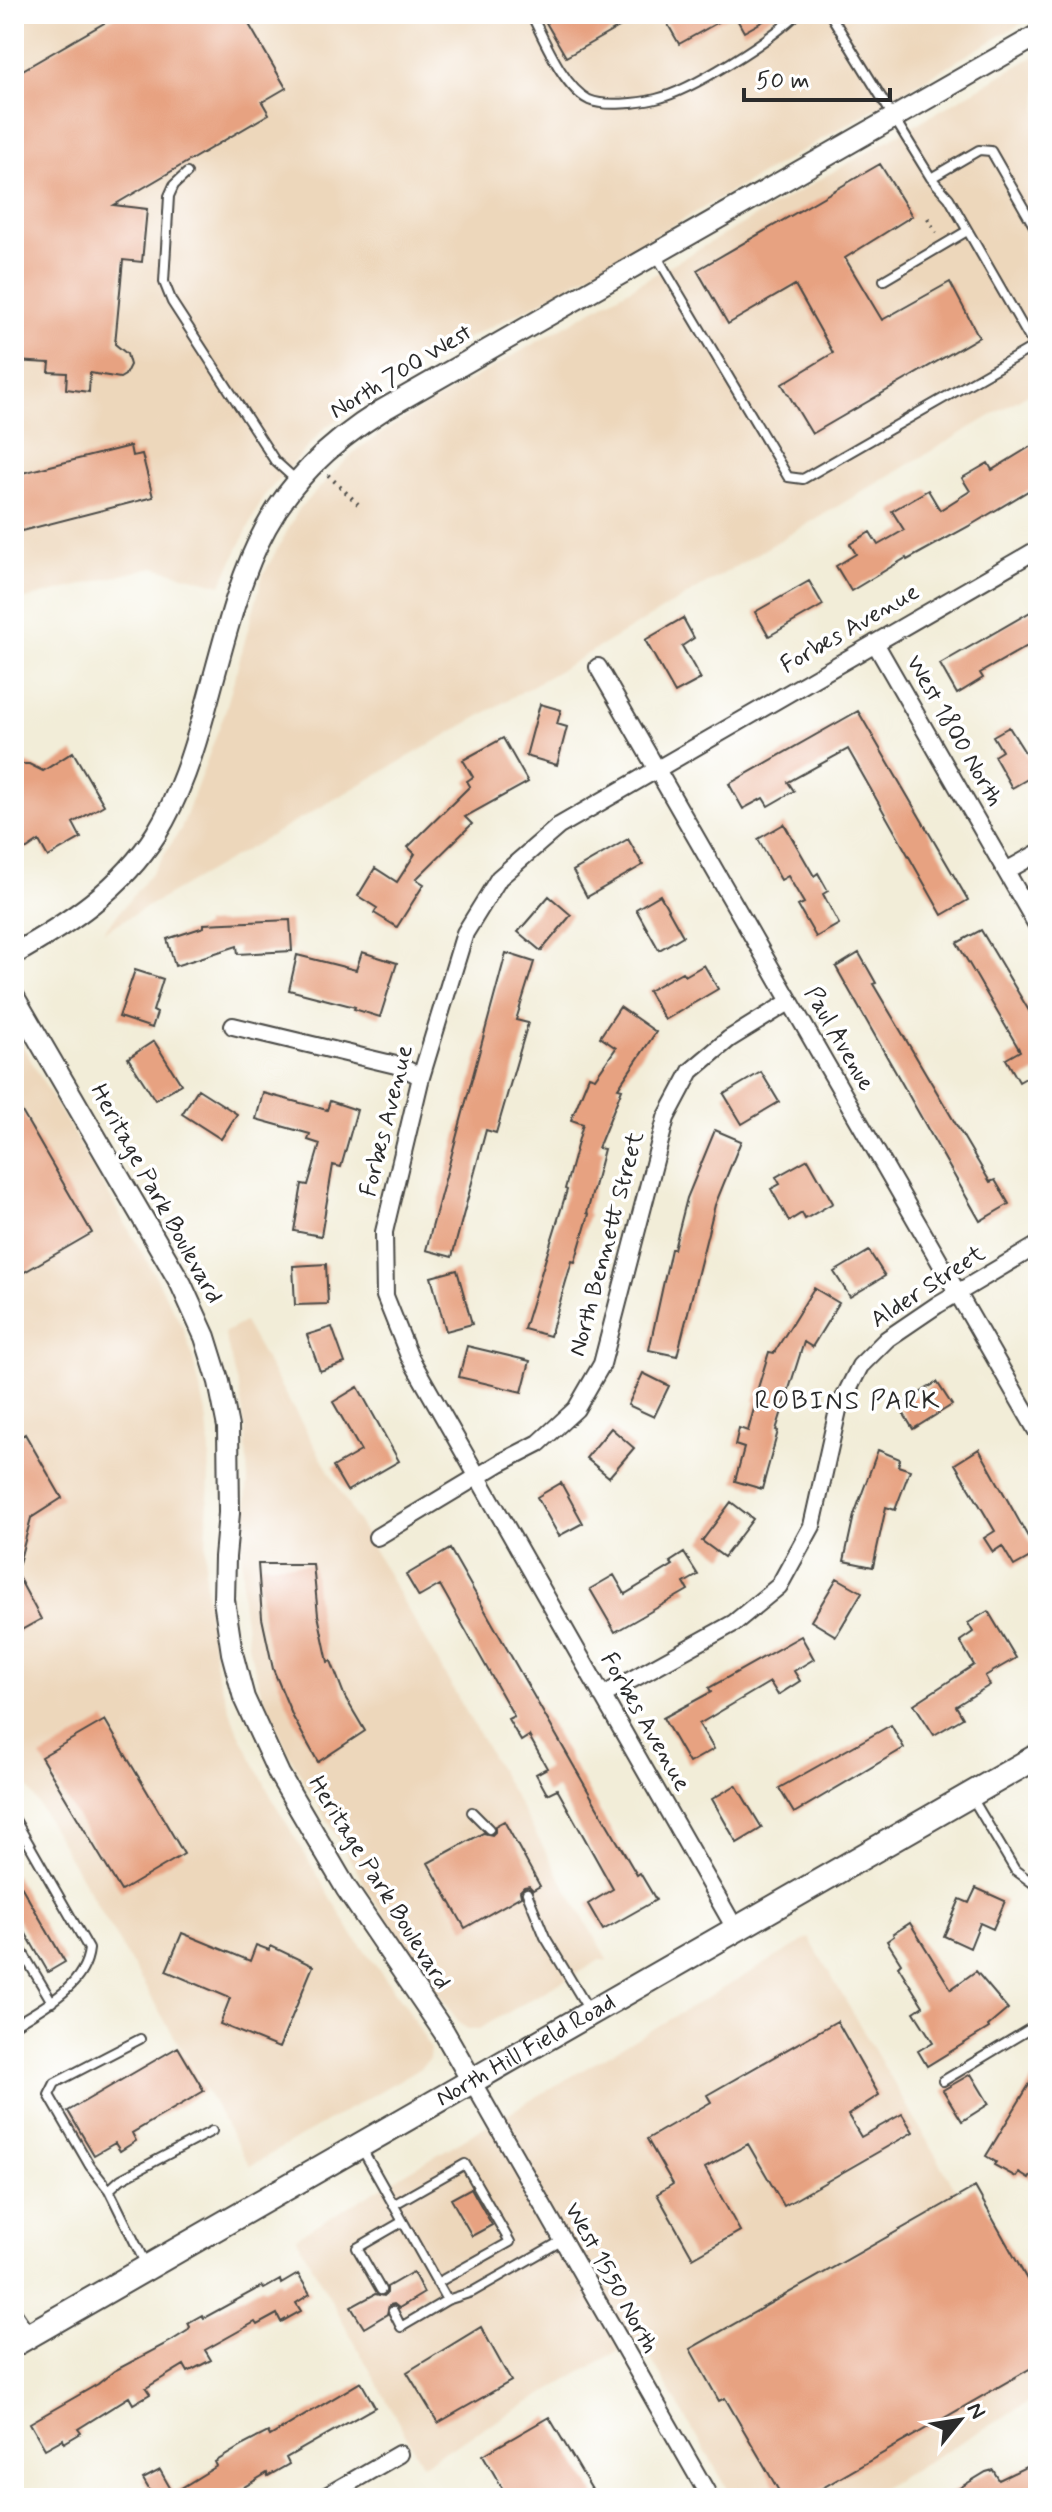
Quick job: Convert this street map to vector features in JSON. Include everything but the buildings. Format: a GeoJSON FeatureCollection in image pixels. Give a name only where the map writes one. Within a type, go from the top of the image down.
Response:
{"type":"FeatureCollection","features":[{"type":"Feature","properties":{"kind":"main road","name":"North Hill Field Road"},"geometry":{"type":"LineString","coordinates":[[23,2339],[1038,1756]]}},
{"type":"Feature","properties":{"kind":"street","name":"North 700 West"},"geometry":{"type":"LineString","coordinates":[[14,954],[73,919],[115,885],[158,831],[176,798],[189,763],[248,562],[270,518],[297,480],[330,446],[370,418],[1038,35]]}},
{"type":"Feature","properties":{"kind":"street","name":"Forbes Avenue"},"geometry":{"type":"LineString","coordinates":[[736,1930],[409,1356],[385,1296],[384,1232],[421,1077],[465,933],[499,878],[559,826],[1038,549]]}},
{"type":"Feature","properties":{"kind":"street","name":"West 1800 North"},"geometry":{"type":"LineString","coordinates":[[875,643],[1038,927]]}},
{"type":"Feature","properties":{"kind":"street","name":"Paul Avenue"},"geometry":{"type":"LineString","coordinates":[[598,667],[1038,1433]]}},
{"type":"Feature","properties":{"kind":"street"},"geometry":{"type":"LineString","coordinates":[[1006,871],[1038,853]]}},
{"type":"Feature","properties":{"kind":"street","name":"Heritage Park Boulevard"},"geometry":{"type":"LineString","coordinates":[[14,997],[181,1284],[205,1337],[219,1382],[228,1427],[229,1513],[224,1600],[232,1653],[244,1698],[279,1774],[346,1888],[437,2022],[472,2081]]}},
{"type":"Feature","properties":{"kind":"street","name":"North Bennett Street"},"geometry":{"type":"LineString","coordinates":[[377,1537],[539,1443],[576,1409],[602,1364],[666,1118],[691,1071],[729,1039],[789,1002]]}},
{"type":"Feature","properties":{"kind":"street"},"geometry":{"type":"LineString","coordinates":[[233,1026],[400,1066],[421,1077]]}},
{"type":"Feature","properties":{"kind":"street","name":"Alder Street"},"geometry":{"type":"LineString","coordinates":[[602,1696],[734,1623],[779,1586],[812,1526],[838,1410],[860,1366],[887,1339],[1038,1245]]}},
{"type":"Feature","properties":{"kind":"street","name":"West 1550 North"},"geometry":{"type":"LineString","coordinates":[[472,2081],[710,2498]]}},
{"type":"Feature","properties":{"kind":"street"},"geometry":{"type":"LineString","coordinates":[[323,2498],[399,2454]]}},
{"type":"Feature","properties":{"kind":"lane"},"geometry":{"type":"LineString","coordinates":[[531,14],[567,81],[589,100],[620,104],[658,99],[701,78],[778,33],[797,14]]}},
{"type":"Feature","properties":{"kind":"lane"},"geometry":{"type":"LineString","coordinates":[[655,254],[788,477],[803,479],[1036,345],[949,198],[931,178],[830,14]]}},
{"type":"Feature","properties":{"kind":"lane"},"geometry":{"type":"LineString","coordinates":[[931,178],[979,150],[991,151],[1038,233]]}},
{"type":"Feature","properties":{"kind":"lane"},"geometry":{"type":"LineString","coordinates":[[187,173],[174,185],[169,196],[164,282],[172,302],[275,461],[297,480]]}},
{"type":"Feature","properties":{"kind":"lane"},"geometry":{"type":"LineString","coordinates":[[884,280],[967,231]]}},
{"type":"Feature","properties":{"kind":"lane"},"geometry":{"type":"LineString","coordinates":[[970,1795],[1015,1870],[1038,1887]]}},
{"type":"Feature","properties":{"kind":"lane"},"geometry":{"type":"LineString","coordinates":[[472,1812],[489,1829]]}},
{"type":"Feature","properties":{"kind":"lane"},"geometry":{"type":"LineString","coordinates":[[14,1818],[89,1949],[87,1964],[60,1997],[14,2025]]}},
{"type":"Feature","properties":{"kind":"lane"},"geometry":{"type":"LineString","coordinates":[[527,1893],[545,1937],[591,2013]]}},
{"type":"Feature","properties":{"kind":"lane"},"geometry":{"type":"LineString","coordinates":[[14,1938],[52,2002]]}},
{"type":"Feature","properties":{"kind":"lane"},"geometry":{"type":"LineString","coordinates":[[943,2081],[1038,2024]]}},
{"type":"Feature","properties":{"kind":"lane"},"geometry":{"type":"LineString","coordinates":[[140,2039],[55,2083],[49,2095],[90,2166],[109,2190],[147,2268]]}},
{"type":"Feature","properties":{"kind":"lane"},"geometry":{"type":"LineString","coordinates":[[109,2190],[121,2179],[212,2131]]}},
{"type":"Feature","properties":{"kind":"lane"},"geometry":{"type":"LineString","coordinates":[[360,2145],[447,2300]]}},
{"type":"Feature","properties":{"kind":"lane"},"geometry":{"type":"LineString","coordinates":[[393,2205],[465,2164],[510,2242],[437,2283]]}},
{"type":"Feature","properties":{"kind":"lane"},"geometry":{"type":"LineString","coordinates":[[381,2290],[357,2248],[402,2222]]}},
{"type":"Feature","properties":{"kind":"lane"},"geometry":{"type":"LineString","coordinates":[[393,2311],[401,2327],[447,2300],[472,2292],[563,2240]]}},
{"type":"Feature","properties":{"kind":"lane"},"geometry":{"type":"LineString","coordinates":[[14,2308],[23,2339]]}},
{"type":"Feature","properties":{"kind":"path"},"geometry":{"type":"LineString","coordinates":[[928,218],[942,245]]}},
{"type":"Feature","properties":{"kind":"path"},"geometry":{"type":"LineString","coordinates":[[328,475],[358,504]]}},
{"type":"Feature","properties":{"kind":"shaded area"},"geometry":{"type":"Polygon","coordinates":[[[14,14],[1038,14],[539,303],[413,365],[325,428],[263,497],[221,585],[154,567],[14,602],[14,14]]]}},
{"type":"Feature","properties":{"kind":"shaded area"},"geometry":{"type":"Polygon","coordinates":[[[1038,54],[1038,388],[572,663],[103,932],[154,870],[181,829],[225,712],[263,575],[299,509],[357,449],[410,415],[1038,54]]]}},
{"type":"Feature","properties":{"kind":"shaded area"},"geometry":{"type":"Polygon","coordinates":[[[14,1031],[155,1275],[183,1328],[191,1351],[206,1413],[210,1452],[205,1573],[209,1621],[217,1673],[235,1725],[273,1800],[353,1935],[406,2006],[430,2048],[429,2059],[420,2068],[250,2166],[14,1763],[14,1031]]]}},
{"type":"Feature","properties":{"kind":"shaded area"},"geometry":{"type":"Polygon","coordinates":[[[244,1322],[608,1961],[600,1960],[477,2030],[460,2024],[374,1900],[292,1760],[261,1692],[249,1649],[242,1601],[242,1545],[248,1481],[245,1429],[239,1388],[224,1333],[244,1322]]]}},
{"type":"Feature","properties":{"kind":"shaded area"},"geometry":{"type":"Polygon","coordinates":[[[809,1938],[1038,2331],[1038,2397],[865,2498],[733,2498],[639,2339],[422,2464],[296,2237],[809,1938]]]}},
{"type":"Feature","properties":{"kind":"district","name":"ROBINS PARK"},"geometry":{"type":"Point","coordinates":[848,1402]}}]}
